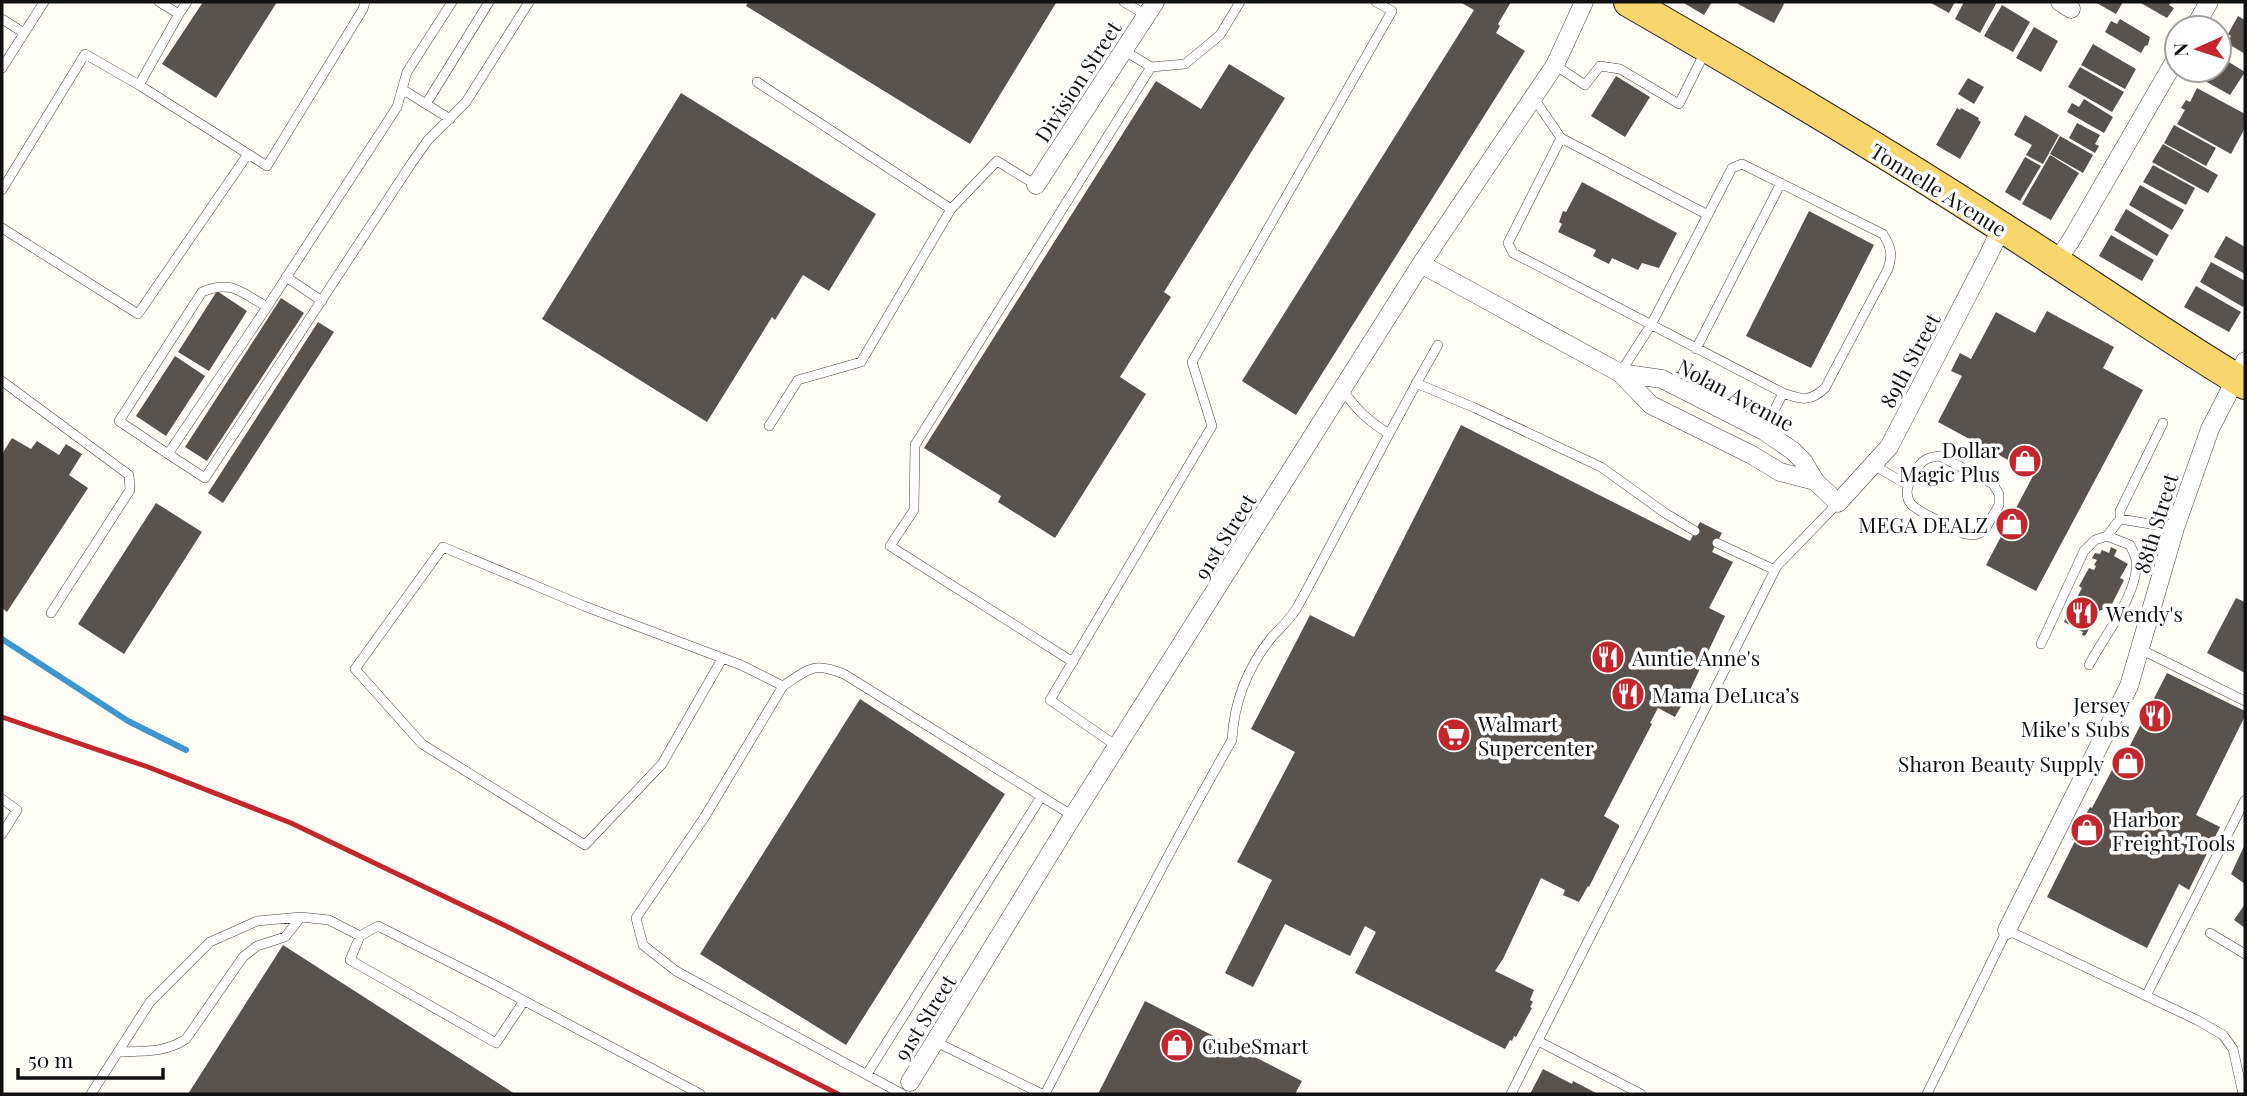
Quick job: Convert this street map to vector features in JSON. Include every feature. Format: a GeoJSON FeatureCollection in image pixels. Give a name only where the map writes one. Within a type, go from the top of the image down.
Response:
{"type":"FeatureCollection","features":[{"type":"Feature","properties":{"kind":"main road","name":"Tonnelle Avenue"},"geometry":{"type":"LineString","coordinates":[[1629,2],[2002,227],[2055,263],[2242,374]]}},
{"type":"Feature","properties":{"kind":"street","name":"91st Street"},"geometry":{"type":"LineString","coordinates":[[905,1090],[1073,816],[1421,264],[1555,65],[1584,2]]}},
{"type":"Feature","properties":{"kind":"street","name":"Division Street"},"geometry":{"type":"LineString","coordinates":[[1036,185],[1151,9]]}},
{"type":"Feature","properties":{"kind":"street"},"geometry":{"type":"LineString","coordinates":[[2055,263],[2070,242],[2163,81]]}},
{"type":"Feature","properties":{"kind":"street","name":"89th Street"},"geometry":{"type":"LineString","coordinates":[[1838,503],[1889,447],[2002,227]]}},
{"type":"Feature","properties":{"kind":"street","name":"Nolan Avenue"},"geometry":{"type":"LineString","coordinates":[[1421,264],[1620,373],[1651,405],[1780,471],[1815,481]]}},
{"type":"Feature","properties":{"kind":"street","name":"Nolan Avenue"},"geometry":{"type":"LineString","coordinates":[[1620,373],[1662,379],[1764,430],[1793,451],[1803,461],[1815,481],[1838,503]]}},
{"type":"Feature","properties":{"kind":"street","name":"88th Street"},"geometry":{"type":"LineString","coordinates":[[2007,930],[2129,686],[2175,528],[2210,429],[2242,374]]}},
{"type":"Feature","properties":{"kind":"lane"},"geometry":{"type":"LineString","coordinates":[[2,68],[44,2]]}},
{"type":"Feature","properties":{"kind":"lane"},"geometry":{"type":"LineString","coordinates":[[159,2],[180,14]]}},
{"type":"Feature","properties":{"kind":"lane"},"geometry":{"type":"LineString","coordinates":[[139,85],[187,2]]}},
{"type":"Feature","properties":{"kind":"lane"},"geometry":{"type":"LineString","coordinates":[[2,190],[85,54],[267,166],[365,2]]}},
{"type":"Feature","properties":{"kind":"lane"},"geometry":{"type":"LineString","coordinates":[[168,454],[397,107],[407,72],[452,2]]}},
{"type":"Feature","properties":{"kind":"lane"},"geometry":{"type":"LineString","coordinates":[[426,104],[489,2]]}},
{"type":"Feature","properties":{"kind":"lane"},"geometry":{"type":"LineString","coordinates":[[267,307],[224,285],[202,292],[119,421],[205,478],[411,164],[428,140],[466,102],[529,2]]}},
{"type":"Feature","properties":{"kind":"lane"},"geometry":{"type":"LineString","coordinates":[[1124,2],[1151,9]]}},
{"type":"Feature","properties":{"kind":"lane"},"geometry":{"type":"LineString","coordinates":[[1125,51],[1151,67],[1185,64],[1220,35],[1240,2]]}},
{"type":"Feature","properties":{"kind":"lane"},"geometry":{"type":"LineString","coordinates":[[1118,747],[1050,700],[1212,426],[1192,362],[1392,11],[1376,2]]}},
{"type":"Feature","properties":{"kind":"lane"},"geometry":{"type":"LineString","coordinates":[[2,19],[24,33]]}},
{"type":"Feature","properties":{"kind":"lane"},"geometry":{"type":"LineString","coordinates":[[1555,65],[1585,85],[1600,66],[1620,69],[1679,104],[1707,48]]}},
{"type":"Feature","properties":{"kind":"lane"},"geometry":{"type":"LineString","coordinates":[[1073,662],[890,545],[914,510],[915,445],[1151,67]]}},
{"type":"Feature","properties":{"kind":"lane"},"geometry":{"type":"LineString","coordinates":[[757,82],[951,209]]}},
{"type":"Feature","properties":{"kind":"lane"},"geometry":{"type":"LineString","coordinates":[[402,89],[450,119]]}},
{"type":"Feature","properties":{"kind":"lane"},"geometry":{"type":"LineString","coordinates":[[1533,97],[1561,138],[1708,215]]}},
{"type":"Feature","properties":{"kind":"lane"},"geometry":{"type":"LineString","coordinates":[[1561,138],[1508,243],[1513,253],[1651,325],[1696,349],[1783,393],[1804,399],[1815,397],[1825,388],[1888,269],[1892,257],[1889,245],[1884,234],[1781,183],[1742,164],[1732,168],[1651,325],[1620,373]]}},
{"type":"Feature","properties":{"kind":"lane"},"geometry":{"type":"LineString","coordinates":[[2,228],[138,314],[248,153]]}},
{"type":"Feature","properties":{"kind":"lane"},"geometry":{"type":"LineString","coordinates":[[769,426],[798,380],[861,362],[951,209],[997,160],[1036,185]]}},
{"type":"Feature","properties":{"kind":"lane"},"geometry":{"type":"LineString","coordinates":[[1696,349],[1781,183]]}},
{"type":"Feature","properties":{"kind":"lane"},"geometry":{"type":"LineString","coordinates":[[286,277],[322,301]]}},
{"type":"Feature","properties":{"kind":"lane"},"geometry":{"type":"LineString","coordinates":[[936,1042],[1044,1094],[1155,879],[1233,740],[1238,696],[1271,639],[1297,609],[1438,345]]}},
{"type":"Feature","properties":{"kind":"lane"},"geometry":{"type":"LineString","coordinates":[[1416,383],[1601,467],[1695,531]]}},
{"type":"Feature","properties":{"kind":"lane"},"geometry":{"type":"LineString","coordinates":[[4,387],[129,475],[130,490],[51,614]]}},
{"type":"Feature","properties":{"kind":"lane"},"geometry":{"type":"LineString","coordinates":[[1343,390],[1354,408],[1389,434]]}},
{"type":"Feature","properties":{"kind":"lane"},"geometry":{"type":"LineString","coordinates":[[1764,430],[1783,393]]}},
{"type":"Feature","properties":{"kind":"lane"},"geometry":{"type":"LineString","coordinates":[[2041,644],[2084,551],[2095,540],[2107,536],[2120,519],[2120,511],[2163,423]]}},
{"type":"Feature","properties":{"kind":"lane"},"geometry":{"type":"LineString","coordinates":[[1940,456],[1993,484],[1999,494],[1999,505],[1984,531],[1975,535],[1965,534],[1912,505],[1908,496],[1908,485],[1920,461],[1940,456]]}},
{"type":"Feature","properties":{"kind":"lane"},"geometry":{"type":"LineString","coordinates":[[1872,465],[1908,485]]}},
{"type":"Feature","properties":{"kind":"lane"},"geometry":{"type":"LineString","coordinates":[[1511,1094],[1774,570],[1838,503]]}},
{"type":"Feature","properties":{"kind":"lane"},"geometry":{"type":"LineString","coordinates":[[2120,519],[2175,528]]}},
{"type":"Feature","properties":{"kind":"lane"},"geometry":{"type":"LineString","coordinates":[[2089,666],[2103,638],[2114,625],[2136,576],[2136,559],[2130,545],[2107,536]]}},
{"type":"Feature","properties":{"kind":"lane"},"geometry":{"type":"LineString","coordinates":[[1717,542],[1774,570]]}},
{"type":"Feature","properties":{"kind":"lane"},"geometry":{"type":"LineString","coordinates":[[722,659],[662,764],[585,845],[422,744],[355,669],[443,547],[584,606],[741,665],[783,687]]}},
{"type":"Feature","properties":{"kind":"lane"},"geometry":{"type":"LineString","coordinates":[[2140,649],[2245,701]]}},
{"type":"Feature","properties":{"kind":"lane"},"geometry":{"type":"LineString","coordinates":[[905,1090],[867,1074],[676,971],[643,944],[636,918],[704,818],[783,687],[809,669],[825,667],[844,674],[1073,816]]}},
{"type":"Feature","properties":{"kind":"lane"},"geometry":{"type":"LineString","coordinates":[[867,1074],[1041,797]]}},
{"type":"Feature","properties":{"kind":"lane"},"geometry":{"type":"LineString","coordinates":[[2,799],[17,810],[2,834]]}},
{"type":"Feature","properties":{"kind":"lane"},"geometry":{"type":"LineString","coordinates":[[2146,996],[2245,800]]}},
{"type":"Feature","properties":{"kind":"lane"},"geometry":{"type":"LineString","coordinates":[[118,1052],[155,1051],[174,1047],[186,1039],[243,957],[257,946],[285,937],[301,918]]}},
{"type":"Feature","properties":{"kind":"lane"},"geometry":{"type":"LineString","coordinates":[[91,1094],[150,1002],[210,942],[257,922],[301,918],[329,920],[359,936]]}},
{"type":"Feature","properties":{"kind":"lane"},"geometry":{"type":"LineString","coordinates":[[524,1001],[496,1043],[351,960],[359,936],[378,926],[524,1001],[700,1094]]}},
{"type":"Feature","properties":{"kind":"lane"},"geometry":{"type":"LineString","coordinates":[[1927,1094],[2007,930],[2197,1020],[2223,1035],[2233,1049],[2243,1094]]}},
{"type":"Feature","properties":{"kind":"lane"},"geometry":{"type":"LineString","coordinates":[[2210,933],[2245,954]]}},
{"type":"Feature","properties":{"kind":"lane"},"geometry":{"type":"LineString","coordinates":[[1538,1041],[1641,1094]]}},
{"type":"Feature","properties":{"kind":"building"},"geometry":{"type":"Polygon","coordinates":[[[203,2],[277,2],[216,98],[162,64],[203,2]]]}},
{"type":"Feature","properties":{"kind":"building"},"geometry":{"type":"Polygon","coordinates":[[[748,2],[1056,3],[970,144],[746,6],[748,2]]]}},
{"type":"Feature","properties":{"kind":"building"},"geometry":{"type":"Polygon","coordinates":[[[1460,2],[1511,2],[1498,24],[1500,26],[1496,33],[1525,51],[1296,415],[1242,381],[1474,10],[1460,2]]]}},
{"type":"Feature","properties":{"kind":"building"},"geometry":{"type":"Polygon","coordinates":[[[1682,2],[1712,2],[1704,15],[1682,2]]]}},
{"type":"Feature","properties":{"kind":"building"},"geometry":{"type":"Polygon","coordinates":[[[1929,2],[1955,2],[1949,13],[1929,2]]]}},
{"type":"Feature","properties":{"kind":"building"},"geometry":{"type":"Polygon","coordinates":[[[1964,2],[1997,2],[1980,33],[1955,19],[1964,2]]]}},
{"type":"Feature","properties":{"kind":"building"},"geometry":{"type":"Polygon","coordinates":[[[2095,2],[2123,2],[2116,14],[2095,2]]]}},
{"type":"Feature","properties":{"kind":"building"},"geometry":{"type":"Polygon","coordinates":[[[2139,2],[2171,2],[2169,5],[2174,8],[2170,14],[2163,16],[2139,2]]]}},
{"type":"Feature","properties":{"kind":"building"},"geometry":{"type":"Polygon","coordinates":[[[1738,4],[1784,4],[1774,23],[1738,4]]]}},
{"type":"Feature","properties":{"kind":"building"},"geometry":{"type":"Polygon","coordinates":[[[2002,5],[2030,22],[2013,52],[1984,36],[2002,5]]]}},
{"type":"Feature","properties":{"kind":"building"},"geometry":{"type":"Polygon","coordinates":[[[2238,16],[2245,20],[2245,54],[2233,47],[2233,25],[2238,16]]]}},
{"type":"Feature","properties":{"kind":"building"},"geometry":{"type":"Polygon","coordinates":[[[2120,19],[2150,37],[2148,45],[2141,53],[2105,32],[2111,21],[2117,24],[2120,19]]]}},
{"type":"Feature","properties":{"kind":"building"},"geometry":{"type":"Polygon","coordinates":[[[2034,27],[2058,41],[2041,72],[2016,58],[2034,27]]]}},
{"type":"Feature","properties":{"kind":"building"},"geometry":{"type":"Polygon","coordinates":[[[2093,44],[2136,69],[2125,89],[2081,65],[2093,44]]]}},
{"type":"Feature","properties":{"kind":"building"},"geometry":{"type":"Polygon","coordinates":[[[1229,64],[1285,98],[1164,292],[1171,297],[1120,377],[1146,394],[1055,538],[998,502],[1001,496],[924,448],[1156,81],[1201,109],[1229,64]]]}},
{"type":"Feature","properties":{"kind":"building"},"geometry":{"type":"Polygon","coordinates":[[[2233,65],[2245,72],[2230,95],[2210,84],[2233,84],[2233,65]]]}},
{"type":"Feature","properties":{"kind":"building"},"geometry":{"type":"Polygon","coordinates":[[[2080,67],[2124,92],[2112,112],[2068,87],[2080,67]]]}},
{"type":"Feature","properties":{"kind":"building"},"geometry":{"type":"Polygon","coordinates":[[[1616,76],[1650,97],[1625,137],[1591,116],[1616,76]]]}},
{"type":"Feature","properties":{"kind":"building"},"geometry":{"type":"Polygon","coordinates":[[[1968,78],[1984,87],[1974,104],[1958,94],[1968,78]]]}},
{"type":"Feature","properties":{"kind":"building"},"geometry":{"type":"Polygon","coordinates":[[[2197,88],[2245,114],[2245,128],[2231,154],[2177,124],[2185,110],[2181,108],[2186,100],[2190,102],[2197,88]]]}},
{"type":"Feature","properties":{"kind":"building"},"geometry":{"type":"Polygon","coordinates":[[[681,93],[876,214],[829,291],[803,275],[775,320],[772,317],[707,422],[542,319],[681,93]]]}},
{"type":"Feature","properties":{"kind":"building"},"geometry":{"type":"Polygon","coordinates":[[[2084,99],[2113,117],[2104,133],[2067,112],[2072,103],[2079,107],[2084,99]]]}},
{"type":"Feature","properties":{"kind":"building"},"geometry":{"type":"Polygon","coordinates":[[[1957,108],[1979,118],[1981,122],[1960,159],[1936,145],[1957,108]]]}},
{"type":"Feature","properties":{"kind":"building"},"geometry":{"type":"Polygon","coordinates":[[[2025,115],[2059,135],[2043,164],[2026,155],[2032,145],[2014,135],[2025,115]]]}},
{"type":"Feature","properties":{"kind":"building"},"geometry":{"type":"Polygon","coordinates":[[[2077,123],[2100,135],[2095,144],[2099,146],[2095,153],[2069,138],[2077,123]]]}},
{"type":"Feature","properties":{"kind":"building"},"geometry":{"type":"Polygon","coordinates":[[[2174,125],[2216,148],[2206,166],[2164,143],[2174,125]]]}},
{"type":"Feature","properties":{"kind":"building"},"geometry":{"type":"Polygon","coordinates":[[[2060,136],[2093,155],[2083,173],[2050,154],[2060,136]]]}},
{"type":"Feature","properties":{"kind":"building"},"geometry":{"type":"Polygon","coordinates":[[[2163,144],[2218,175],[2208,193],[2152,162],[2163,144]]]}},
{"type":"Feature","properties":{"kind":"building"},"geometry":{"type":"Polygon","coordinates":[[[2050,155],[2079,173],[2051,220],[2022,204],[2050,155]]]}},
{"type":"Feature","properties":{"kind":"building"},"geometry":{"type":"Polygon","coordinates":[[[2025,157],[2041,166],[2020,201],[2005,192],[2025,157]]]}},
{"type":"Feature","properties":{"kind":"building"},"geometry":{"type":"Polygon","coordinates":[[[2153,165],[2195,188],[2186,205],[2143,182],[2153,165]]]}},
{"type":"Feature","properties":{"kind":"building"},"geometry":{"type":"Polygon","coordinates":[[[1582,182],[1677,233],[1659,268],[1642,263],[1638,270],[1612,258],[1609,264],[1593,256],[1596,250],[1558,232],[1563,211],[1566,212],[1582,182]]]}},
{"type":"Feature","properties":{"kind":"building"},"geometry":{"type":"Polygon","coordinates":[[[2140,185],[2184,210],[2172,230],[2129,205],[2140,185]]]}},
{"type":"Feature","properties":{"kind":"building"},"geometry":{"type":"Polygon","coordinates":[[[2126,209],[2169,235],[2157,256],[2114,230],[2126,209]]]}},
{"type":"Feature","properties":{"kind":"building"},"geometry":{"type":"Polygon","coordinates":[[[1809,211],[1874,245],[1811,368],[1746,336],[1809,211]]]}},
{"type":"Feature","properties":{"kind":"building"},"geometry":{"type":"Polygon","coordinates":[[[2111,235],[2154,260],[2142,281],[2099,256],[2111,235]]]}},
{"type":"Feature","properties":{"kind":"building"},"geometry":{"type":"Polygon","coordinates":[[[2226,236],[2245,247],[2245,274],[2214,257],[2226,236]]]}},
{"type":"Feature","properties":{"kind":"building"},"geometry":{"type":"Polygon","coordinates":[[[2211,262],[2245,281],[2243,307],[2200,282],[2211,262]]]}},
{"type":"Feature","properties":{"kind":"building"},"geometry":{"type":"Polygon","coordinates":[[[2196,286],[2241,312],[2229,332],[2184,307],[2196,286]]]}},
{"type":"Feature","properties":{"kind":"building"},"geometry":{"type":"Polygon","coordinates":[[[217,291],[247,311],[209,371],[178,352],[217,291]]]}},
{"type":"Feature","properties":{"kind":"building"},"geometry":{"type":"Polygon","coordinates":[[[281,298],[304,313],[207,461],[185,447],[281,298]]]}},
{"type":"Feature","properties":{"kind":"building"},"geometry":{"type":"Polygon","coordinates":[[[2047,311],[2114,347],[2103,368],[2143,390],[2036,591],[1986,565],[2034,474],[1938,422],[1962,376],[1951,371],[1960,353],[1971,359],[1996,312],[2035,333],[2047,311]]]}},
{"type":"Feature","properties":{"kind":"building"},"geometry":{"type":"Polygon","coordinates":[[[318,322],[334,332],[223,503],[208,493],[318,322]]]}},
{"type":"Feature","properties":{"kind":"building"},"geometry":{"type":"Polygon","coordinates":[[[175,356],[205,376],[166,436],[136,416],[175,356]]]}},
{"type":"Feature","properties":{"kind":"building","name":"Walmart Supercenter"},"geometry":{"type":"Polygon","coordinates":[[[1461,425],[1690,541],[1700,522],[1722,533],[1712,552],[1733,562],[1709,608],[1725,616],[1689,692],[1675,717],[1658,708],[1604,816],[1619,827],[1589,887],[1579,902],[1563,895],[1565,890],[1541,878],[1495,971],[1534,990],[1530,1000],[1533,1002],[1530,1007],[1532,1008],[1516,1037],[1510,1040],[1505,1049],[1355,973],[1376,932],[1365,926],[1350,956],[1285,924],[1253,987],[1225,973],[1272,880],[1237,862],[1295,752],[1251,729],[1310,615],[1354,637],[1461,425]]]}},
{"type":"Feature","properties":{"kind":"building"},"geometry":{"type":"Polygon","coordinates":[[[12,438],[31,449],[37,441],[59,455],[66,444],[82,454],[69,475],[88,488],[7,612],[2,608],[2,454],[12,438]]]}},
{"type":"Feature","properties":{"kind":"building"},"geometry":{"type":"Polygon","coordinates":[[[156,503],[202,532],[124,654],[78,624],[156,503]]]}},
{"type":"Feature","properties":{"kind":"building"},"geometry":{"type":"Polygon","coordinates":[[[2111,547],[2117,550],[2114,556],[2128,564],[2120,578],[2124,580],[2111,606],[2099,611],[2085,636],[2082,635],[2083,632],[2064,622],[2089,568],[2094,570],[2096,566],[2094,565],[2097,560],[2092,558],[2095,553],[2100,554],[2102,550],[2109,553],[2111,547]]]}},
{"type":"Feature","properties":{"kind":"building"},"geometry":{"type":"Polygon","coordinates":[[[2236,598],[2245,602],[2245,673],[2207,653],[2236,598]]]}},
{"type":"Feature","properties":{"kind":"building"},"geometry":{"type":"Polygon","coordinates":[[[2167,673],[2245,711],[2245,716],[2196,815],[2220,827],[2189,890],[2179,884],[2147,948],[2047,897],[2075,841],[2072,840],[2112,770],[2116,773],[2167,673]]]}},
{"type":"Feature","properties":{"kind":"building"},"geometry":{"type":"Polygon","coordinates":[[[860,699],[1005,794],[846,1045],[700,954],[860,699]]]}},
{"type":"Feature","properties":{"kind":"building"},"geometry":{"type":"Polygon","coordinates":[[[2245,844],[2245,884],[2231,874],[2245,844]]]}},
{"type":"Feature","properties":{"kind":"building"},"geometry":{"type":"Polygon","coordinates":[[[2245,904],[2245,928],[2234,920],[2245,904]]]}},
{"type":"Feature","properties":{"kind":"building"},"geometry":{"type":"Polygon","coordinates":[[[283,945],[515,1094],[188,1094],[283,945]]]}},
{"type":"Feature","properties":{"kind":"building","name":"CubeSmart"},"geometry":{"type":"Polygon","coordinates":[[[1145,1001],[1302,1081],[1295,1094],[1098,1094],[1145,1001]]]}},
{"type":"Feature","properties":{"kind":"building"},"geometry":{"type":"Polygon","coordinates":[[[1543,1069],[1572,1084],[1573,1081],[1598,1094],[1530,1094],[1543,1069]]]}},
{"type":"Feature","properties":{"kind":"waterway"},"geometry":{"type":"LineString","coordinates":[[2,639],[128,721],[186,750]]}},
{"type":"Feature","properties":{"kind":"railway"},"geometry":{"type":"LineString","coordinates":[[2,717],[148,767],[291,823],[508,927],[838,1094]]}},
{"type":"Feature","properties":{"kind":"place","name":"Dollar Magic Plus"},"geometry":{"type":"Point","coordinates":[2025,461]}},
{"type":"Feature","properties":{"kind":"place","name":"MEGA DEALZ"},"geometry":{"type":"Point","coordinates":[2012,524]}},
{"type":"Feature","properties":{"kind":"place","name":"Wendy's"},"geometry":{"type":"Point","coordinates":[2082,613]}},
{"type":"Feature","properties":{"kind":"place","name":"Auntie Anne's"},"geometry":{"type":"Point","coordinates":[1608,657]}},
{"type":"Feature","properties":{"kind":"place","name":"Mama DeLuca’s"},"geometry":{"type":"Point","coordinates":[1628,694]}},
{"type":"Feature","properties":{"kind":"place","name":"Jersey Mike's Subs"},"geometry":{"type":"Point","coordinates":[2155,716]}},
{"type":"Feature","properties":{"kind":"place","name":"Walmart Supercenter"},"geometry":{"type":"Point","coordinates":[1454,735]}},
{"type":"Feature","properties":{"kind":"place","name":"Sharon Beauty Supply"},"geometry":{"type":"Point","coordinates":[2128,763]}},
{"type":"Feature","properties":{"kind":"place","name":"Harbor Freight Tools"},"geometry":{"type":"Point","coordinates":[2087,830]}},
{"type":"Feature","properties":{"kind":"place","name":"CubeSmart"},"geometry":{"type":"Point","coordinates":[1177,1045]}}]}
